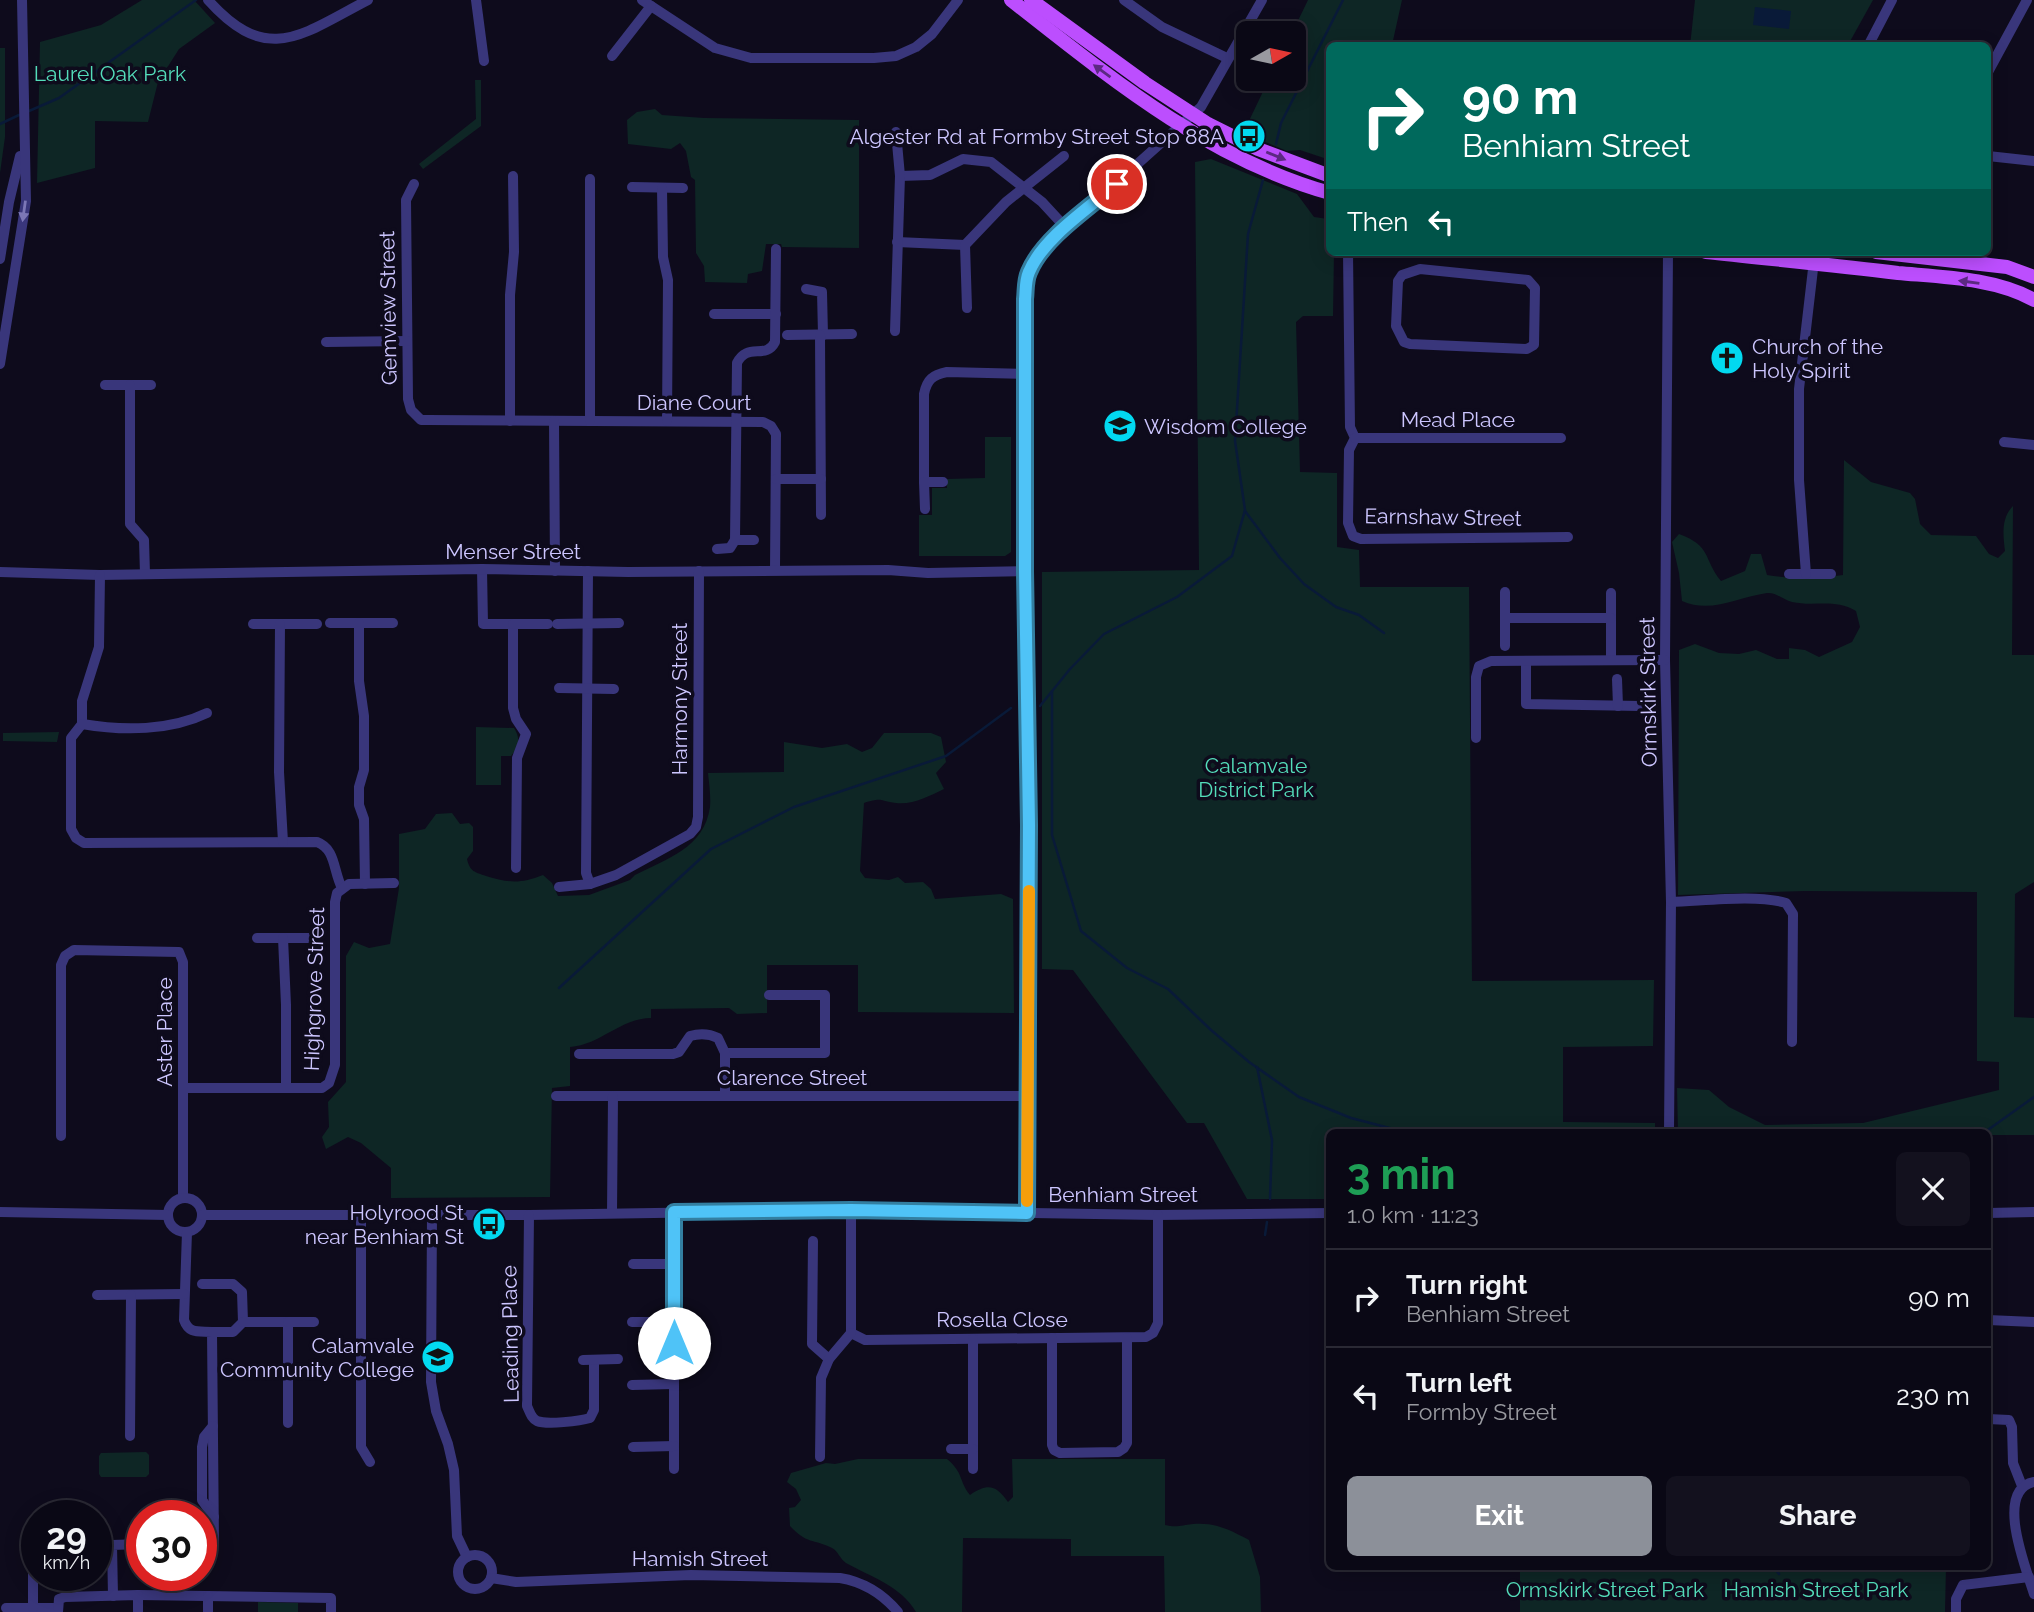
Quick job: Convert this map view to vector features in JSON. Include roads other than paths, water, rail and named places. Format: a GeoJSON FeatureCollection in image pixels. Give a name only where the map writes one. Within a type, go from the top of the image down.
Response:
{"type":"FeatureCollection","features":[{"type":"Feature","properties":{"kind":"main road"},"geometry":{"type":"LineString","coordinates":[[1011,0],[1100,70],[1181,125],[1236,158],[1326,192]]}},
{"type":"Feature","properties":{"kind":"main road"},"geometry":{"type":"LineString","coordinates":[[1031,0],[1193,115],[1258,149],[1326,174]]}},
{"type":"Feature","properties":{"kind":"main road"},"geometry":{"type":"LineString","coordinates":[[1778,256],[1814,258],[1990,285],[2017,291],[2034,300]]}},
{"type":"Feature","properties":{"kind":"main road"},"geometry":{"type":"LineString","coordinates":[[1911,256],[2007,267],[2034,277]]}},
{"type":"Feature","properties":{"kind":"street"},"geometry":{"type":"LineString","coordinates":[[0,364],[26,201],[22,0]]}},
{"type":"Feature","properties":{"kind":"street"},"geometry":{"type":"LineString","coordinates":[[208,0],[238,29],[256,37],[278,39],[298,36],[368,0]]}},
{"type":"Feature","properties":{"kind":"street"},"geometry":{"type":"LineString","coordinates":[[476,0],[484,61]]}},
{"type":"Feature","properties":{"kind":"street"},"geometry":{"type":"LineString","coordinates":[[612,57],[647,3],[715,48],[732,54],[751,58],[874,58],[896,56],[916,47],[932,34],[958,0]]}},
{"type":"Feature","properties":{"kind":"street"},"geometry":{"type":"LineString","coordinates":[[1124,0],[1162,27],[1227,58]]}},
{"type":"Feature","properties":{"kind":"street"},"geometry":{"type":"LineString","coordinates":[[1027,1213],[1027,276],[1037,256],[1204,103],[1262,0]]}},
{"type":"Feature","properties":{"kind":"street"},"geometry":{"type":"LineString","coordinates":[[1870,42],[1892,0]]}},
{"type":"Feature","properties":{"kind":"street"},"geometry":{"type":"LineString","coordinates":[[1991,67],[2029,4]]}},
{"type":"Feature","properties":{"kind":"street"},"geometry":{"type":"LineString","coordinates":[[895,331],[900,176],[896,132]]}},
{"type":"Feature","properties":{"kind":"street"},"geometry":{"type":"LineString","coordinates":[[0,259],[9,202],[24,143]]}},
{"type":"Feature","properties":{"kind":"street"},"geometry":{"type":"LineString","coordinates":[[967,308],[965,245],[1006,202],[1064,156]]}},
{"type":"Feature","properties":{"kind":"street"},"geometry":{"type":"LineString","coordinates":[[1991,156],[2034,161]]}},
{"type":"Feature","properties":{"kind":"street"},"geometry":{"type":"LineString","coordinates":[[900,176],[930,176],[963,159],[991,162],[1042,202],[1066,228]]}},
{"type":"Feature","properties":{"kind":"street"},"geometry":{"type":"LineString","coordinates":[[510,421],[513,176]]}},
{"type":"Feature","properties":{"kind":"street"},"geometry":{"type":"LineString","coordinates":[[590,179],[590,421]]}},
{"type":"Feature","properties":{"kind":"street","name":"Gemview Street"},"geometry":{"type":"LineString","coordinates":[[414,184],[406,200],[408,399],[411,410],[421,420],[554,421]]}},
{"type":"Feature","properties":{"kind":"street"},"geometry":{"type":"LineString","coordinates":[[632,187],[684,188]]}},
{"type":"Feature","properties":{"kind":"street"},"geometry":{"type":"LineString","coordinates":[[662,188],[663,257],[668,280],[667,421]]}},
{"type":"Feature","properties":{"kind":"street"},"geometry":{"type":"LineString","coordinates":[[897,242],[965,245]]}},
{"type":"Feature","properties":{"kind":"street"},"geometry":{"type":"LineString","coordinates":[[717,549],[730,548],[735,540],[737,363],[747,351],[766,351],[772,348],[775,342],[776,249]]}},
{"type":"Feature","properties":{"kind":"street","name":"Earnshaw Street"},"geometry":{"type":"LineString","coordinates":[[1348,256],[1349,427],[1356,438],[1349,450],[1348,523],[1353,536],[1360,539],[1569,537]]}},
{"type":"Feature","properties":{"kind":"street","name":"Ormskirk Street"},"geometry":{"type":"LineString","coordinates":[[1668,256],[1665,660],[1671,902],[1669,1129]]}},
{"type":"Feature","properties":{"kind":"street"},"geometry":{"type":"LineString","coordinates":[[1806,574],[1798,480],[1799,389],[1814,258]]}},
{"type":"Feature","properties":{"kind":"street"},"geometry":{"type":"LineString","coordinates":[[1420,269],[1528,281],[1535,288],[1536,338],[1534,345],[1527,349],[1410,344],[1399,337],[1396,326],[1398,281],[1410,271],[1420,269]]}},
{"type":"Feature","properties":{"kind":"street"},"geometry":{"type":"LineString","coordinates":[[806,289],[822,292],[821,515]]}},
{"type":"Feature","properties":{"kind":"street"},"geometry":{"type":"LineString","coordinates":[[714,314],[776,314]]}},
{"type":"Feature","properties":{"kind":"street"},"geometry":{"type":"LineString","coordinates":[[787,335],[852,334]]}},
{"type":"Feature","properties":{"kind":"street"},"geometry":{"type":"LineString","coordinates":[[326,342],[407,341]]}},
{"type":"Feature","properties":{"kind":"street"},"geometry":{"type":"LineString","coordinates":[[925,509],[924,394],[927,382],[936,374],[947,372],[1026,374]]}},
{"type":"Feature","properties":{"kind":"street"},"geometry":{"type":"LineString","coordinates":[[104,385],[151,385]]}},
{"type":"Feature","properties":{"kind":"street"},"geometry":{"type":"LineString","coordinates":[[130,385],[131,524],[144,540],[145,574]]}},
{"type":"Feature","properties":{"kind":"street"},"geometry":{"type":"LineString","coordinates":[[554,421],[555,570]]}},
{"type":"Feature","properties":{"kind":"street","name":"Diane Court"},"geometry":{"type":"LineString","coordinates":[[554,421],[736,421],[762,422],[771,426],[776,434],[775,570]]}},
{"type":"Feature","properties":{"kind":"street","name":"Mead Place"},"geometry":{"type":"LineString","coordinates":[[1356,438],[1561,438]]}},
{"type":"Feature","properties":{"kind":"street"},"geometry":{"type":"LineString","coordinates":[[2004,442],[2034,444]]}},
{"type":"Feature","properties":{"kind":"street"},"geometry":{"type":"LineString","coordinates":[[776,479],[821,479]]}},
{"type":"Feature","properties":{"kind":"street"},"geometry":{"type":"LineString","coordinates":[[925,482],[943,482]]}},
{"type":"Feature","properties":{"kind":"street"},"geometry":{"type":"LineString","coordinates":[[735,540],[754,540]]}},
{"type":"Feature","properties":{"kind":"street"},"geometry":{"type":"LineString","coordinates":[[482,569],[482,624],[619,623]]}},
{"type":"Feature","properties":{"kind":"street","name":"Menser Street"},"geometry":{"type":"LineString","coordinates":[[0,572],[100,575],[482,569],[888,570],[969,573],[1025,571]]}},
{"type":"Feature","properties":{"kind":"street"},"geometry":{"type":"LineString","coordinates":[[559,887],[590,884],[586,873],[588,571]]}},
{"type":"Feature","properties":{"kind":"street","name":"Harmony Street"},"geometry":{"type":"LineString","coordinates":[[590,884],[616,875],[690,834],[696,827],[699,571]]}},
{"type":"Feature","properties":{"kind":"street"},"geometry":{"type":"LineString","coordinates":[[1789,574],[1831,574]]}},
{"type":"Feature","properties":{"kind":"street"},"geometry":{"type":"LineString","coordinates":[[100,575],[99,647],[82,701],[82,724],[71,738],[71,829],[76,838],[84,843],[317,842],[326,845],[332,855],[342,888]]}},
{"type":"Feature","properties":{"kind":"street"},"geometry":{"type":"LineString","coordinates":[[1505,592],[1505,646]]}},
{"type":"Feature","properties":{"kind":"street"},"geometry":{"type":"LineString","coordinates":[[1611,593],[1611,660]]}},
{"type":"Feature","properties":{"kind":"street"},"geometry":{"type":"LineString","coordinates":[[1505,618],[1611,618]]}},
{"type":"Feature","properties":{"kind":"street"},"geometry":{"type":"LineString","coordinates":[[330,623],[393,623]]}},
{"type":"Feature","properties":{"kind":"street"},"geometry":{"type":"LineString","coordinates":[[359,623],[359,681],[365,716],[364,770],[359,787],[359,805],[364,819],[365,884]]}},
{"type":"Feature","properties":{"kind":"street"},"geometry":{"type":"LineString","coordinates":[[253,624],[317,624]]}},
{"type":"Feature","properties":{"kind":"street"},"geometry":{"type":"LineString","coordinates":[[280,624],[279,772],[283,842]]}},
{"type":"Feature","properties":{"kind":"street"},"geometry":{"type":"LineString","coordinates":[[513,624],[513,708],[516,719],[526,734],[517,758],[516,868]]}},
{"type":"Feature","properties":{"kind":"street"},"geometry":{"type":"LineString","coordinates":[[1476,738],[1476,677],[1479,666],[1491,661],[1665,660]]}},
{"type":"Feature","properties":{"kind":"street"},"geometry":{"type":"LineString","coordinates":[[1526,661],[1526,704],[1640,706]]}},
{"type":"Feature","properties":{"kind":"street"},"geometry":{"type":"LineString","coordinates":[[1617,679],[1618,706]]}},
{"type":"Feature","properties":{"kind":"street"},"geometry":{"type":"LineString","coordinates":[[559,688],[614,688]]}},
{"type":"Feature","properties":{"kind":"street"},"geometry":{"type":"LineString","coordinates":[[82,724],[101,727],[170,726],[207,713]]}},
{"type":"Feature","properties":{"kind":"street","name":"Highgrove Street"},"geometry":{"type":"LineString","coordinates":[[183,1088],[322,1088],[329,1083],[333,1075],[337,893],[349,884],[394,883]]}},
{"type":"Feature","properties":{"kind":"street"},"geometry":{"type":"LineString","coordinates":[[1671,902],[1747,900],[1786,903],[1793,914],[1793,1042]]}},
{"type":"Feature","properties":{"kind":"street"},"geometry":{"type":"LineString","coordinates":[[257,938],[315,938]]}},
{"type":"Feature","properties":{"kind":"street"},"geometry":{"type":"LineString","coordinates":[[283,938],[286,1088]]}},
{"type":"Feature","properties":{"kind":"street","name":"Aster Place"},"geometry":{"type":"LineString","coordinates":[[61,1136],[61,965],[65,956],[74,950],[179,952],[183,962],[183,1198]]}},
{"type":"Feature","properties":{"kind":"street"},"geometry":{"type":"LineString","coordinates":[[725,1053],[825,1053],[825,995],[769,995]]}},
{"type":"Feature","properties":{"kind":"street"},"geometry":{"type":"LineString","coordinates":[[579,1054],[673,1054],[679,1052],[690,1036],[700,1033],[718,1038],[725,1053],[725,1096]]}},
{"type":"Feature","properties":{"kind":"street","name":"Clarence Street"},"geometry":{"type":"LineString","coordinates":[[556,1096],[1028,1096]]}},
{"type":"Feature","properties":{"kind":"street"},"geometry":{"type":"LineString","coordinates":[[612,1096],[612,1213]]}},
{"type":"Feature","properties":{"kind":"street"},"geometry":{"type":"LineString","coordinates":[[183,1198],[196,1202],[202,1214],[196,1228],[187,1232],[176,1230],[168,1215],[174,1202],[183,1198]]}},
{"type":"Feature","properties":{"kind":"street"},"geometry":{"type":"LineString","coordinates":[[820,1457],[821,1378],[829,1359],[851,1333],[851,1210]]}},
{"type":"Feature","properties":{"kind":"street","name":"Benhiam Street"},"geometry":{"type":"LineString","coordinates":[[202,1214],[529,1215],[851,1210],[1326,1213]]}},
{"type":"Feature","properties":{"kind":"street"},"geometry":{"type":"LineString","coordinates":[[0,1212],[168,1215]]}},
{"type":"Feature","properties":{"kind":"street"},"geometry":{"type":"LineString","coordinates":[[674,1212],[674,1469]]}},
{"type":"Feature","properties":{"kind":"street"},"geometry":{"type":"LineString","coordinates":[[1991,1213],[2034,1212]]}},
{"type":"Feature","properties":{"kind":"street","name":"Rosella Close"},"geometry":{"type":"LineString","coordinates":[[851,1333],[865,1340],[1146,1337],[1153,1333],[1158,1323],[1157,1214]]}},
{"type":"Feature","properties":{"kind":"street"},"geometry":{"type":"LineString","coordinates":[[361,1215],[361,1447],[370,1462]]}},
{"type":"Feature","properties":{"kind":"street"},"geometry":{"type":"LineString","coordinates":[[432,1215],[431,1382],[436,1411],[454,1470],[457,1536],[467,1557]]}},
{"type":"Feature","properties":{"kind":"street","name":"Leading Place"},"geometry":{"type":"LineString","coordinates":[[529,1215],[527,1406],[531,1416],[539,1422],[590,1418],[594,1410],[589,1360],[618,1359]]}},
{"type":"Feature","properties":{"kind":"street"},"geometry":{"type":"LineString","coordinates":[[187,1232],[184,1320],[191,1331],[233,1332],[243,1322],[314,1322]]}},
{"type":"Feature","properties":{"kind":"street"},"geometry":{"type":"LineString","coordinates":[[813,1241],[812,1344],[829,1359]]}},
{"type":"Feature","properties":{"kind":"street"},"geometry":{"type":"LineString","coordinates":[[633,1264],[674,1264]]}},
{"type":"Feature","properties":{"kind":"street"},"geometry":{"type":"LineString","coordinates":[[202,1284],[233,1284],[239,1288],[242,1292],[243,1322]]}},
{"type":"Feature","properties":{"kind":"street"},"geometry":{"type":"LineString","coordinates":[[97,1295],[184,1294]]}},
{"type":"Feature","properties":{"kind":"street"},"geometry":{"type":"LineString","coordinates":[[130,1436],[131,1295]]}},
{"type":"Feature","properties":{"kind":"street"},"geometry":{"type":"LineString","coordinates":[[1991,1320],[2034,1322]]}},
{"type":"Feature","properties":{"kind":"street"},"geometry":{"type":"LineString","coordinates":[[288,1322],[288,1423]]}},
{"type":"Feature","properties":{"kind":"street"},"geometry":{"type":"LineString","coordinates":[[632,1322],[674,1322]]}},
{"type":"Feature","properties":{"kind":"street"},"geometry":{"type":"LineString","coordinates":[[212,1332],[214,1500]]}},
{"type":"Feature","properties":{"kind":"street"},"geometry":{"type":"LineString","coordinates":[[1052,1338],[1052,1445],[1054,1450],[1060,1453],[1118,1452],[1127,1443],[1127,1338]]}},
{"type":"Feature","properties":{"kind":"street"},"geometry":{"type":"LineString","coordinates":[[973,1339],[973,1469]]}},
{"type":"Feature","properties":{"kind":"street"},"geometry":{"type":"LineString","coordinates":[[632,1385],[674,1384]]}},
{"type":"Feature","properties":{"kind":"street"},"geometry":{"type":"LineString","coordinates":[[1991,1419],[2009,1420],[2012,1427],[2012,1463],[2022,1486]]}},
{"type":"Feature","properties":{"kind":"street"},"geometry":{"type":"LineString","coordinates":[[633,1447],[674,1446]]}},
{"type":"Feature","properties":{"kind":"street"},"geometry":{"type":"LineString","coordinates":[[951,1449],[973,1448]]}},
{"type":"Feature","properties":{"kind":"street"},"geometry":{"type":"LineString","coordinates":[[2034,1482],[2022,1486],[2015,1496],[2014,1510],[2019,1542],[2034,1594]]}},
{"type":"Feature","properties":{"kind":"street"},"geometry":{"type":"LineString","coordinates":[[113,1596],[113,1545],[126,1545]]}},
{"type":"Feature","properties":{"kind":"street"},"geometry":{"type":"LineString","coordinates":[[467,1557],[484,1557],[491,1566],[491,1578],[486,1585],[473,1589],[463,1584],[458,1570],[467,1557]]}},
{"type":"Feature","properties":{"kind":"street","name":"Hamish Street"},"geometry":{"type":"LineString","coordinates":[[491,1578],[516,1583],[679,1576],[840,1577],[872,1589],[898,1612]]}},
{"type":"Feature","properties":{"kind":"street"},"geometry":{"type":"LineString","coordinates":[[1956,1612],[1956,1599],[1963,1585],[2029,1577]]}},
{"type":"Feature","properties":{"kind":"street"},"geometry":{"type":"LineString","coordinates":[[33,1591],[33,1608]]}},
{"type":"Feature","properties":{"kind":"street"},"geometry":{"type":"LineString","coordinates":[[6,1608],[58,1610],[59,1599],[65,1597],[138,1595],[331,1598],[331,1612]]}},
{"type":"Feature","properties":{"kind":"street"},"geometry":{"type":"LineString","coordinates":[[138,1595],[138,1612]]}},
{"type":"Feature","properties":{"kind":"street"},"geometry":{"type":"LineString","coordinates":[[208,1596],[208,1612]]}},
{"type":"Feature","properties":{"kind":"water"},"geometry":{"type":"Polygon","coordinates":[[[1755,7],[1791,11],[1789,29],[1753,25],[1755,7]]]}},
{"type":"Feature","properties":{"kind":"waterway"},"geometry":{"type":"LineString","coordinates":[[29,111],[59,98],[196,0]]}},
{"type":"Feature","properties":{"kind":"waterway"},"geometry":{"type":"LineString","coordinates":[[1276,144],[1281,123],[1343,0]]}},
{"type":"Feature","properties":{"kind":"waterway"},"geometry":{"type":"LineString","coordinates":[[0,124],[19,115]]}},
{"type":"Feature","properties":{"kind":"waterway"},"geometry":{"type":"LineString","coordinates":[[1040,706],[1070,669],[1104,634],[1177,597],[1232,556],[1245,510],[1235,441],[1248,234],[1263,180]]}},
{"type":"Feature","properties":{"kind":"waterway"},"geometry":{"type":"LineString","coordinates":[[1245,511],[1280,558],[1304,584],[1336,607],[1359,615],[1384,633]]}},
{"type":"Feature","properties":{"kind":"waterway"},"geometry":{"type":"LineString","coordinates":[[1052,692],[1052,835],[1081,931],[1127,968],[1168,989],[1249,1062],[1299,1097],[1351,1118],[1393,1129]]}},
{"type":"Feature","properties":{"kind":"waterway"},"geometry":{"type":"LineString","coordinates":[[559,988],[711,849],[794,807],[946,756],[1011,708]]}},
{"type":"Feature","properties":{"kind":"waterway"},"geometry":{"type":"LineString","coordinates":[[1257,1067],[1272,1140],[1270,1199]]}},
{"type":"Feature","properties":{"kind":"waterway"},"geometry":{"type":"LineString","coordinates":[[1989,1129],[2034,1097]]}},
{"type":"Feature","properties":{"kind":"waterway"},"geometry":{"type":"LineString","coordinates":[[1265,1235],[1267,1222]]}},
{"type":"Feature","properties":{"kind":"waterway"},"geometry":{"type":"LineString","coordinates":[[1776,1570],[1779,1574]]}},
{"type":"Feature","properties":{"kind":"place","name":"Algester Rd at Formby Street Stop 88A"},"geometry":{"type":"Point","coordinates":[1249,136]}},
{"type":"Feature","properties":{"kind":"place","name":"Church of the Holy Spirit"},"geometry":{"type":"Point","coordinates":[1727,358]}},
{"type":"Feature","properties":{"kind":"place","name":"Wisdom College"},"geometry":{"type":"Point","coordinates":[1120,426]}},
{"type":"Feature","properties":{"kind":"place","name":"Holyrood St near Benhiam St"},"geometry":{"type":"Point","coordinates":[489,1224]}},
{"type":"Feature","properties":{"kind":"place","name":"Calamvale Community College"},"geometry":{"type":"Point","coordinates":[438,1357]}},
{"type":"Feature","properties":{"kind":"park label","name":"Laurel Oak Park"},"geometry":{"type":"Point","coordinates":[110,73]}},
{"type":"Feature","properties":{"kind":"park label","name":"Calamvale District Park"},"geometry":{"type":"Point","coordinates":[1256,777]}},
{"type":"Feature","properties":{"kind":"park label","name":"Ormskirk Street Park"},"geometry":{"type":"Point","coordinates":[1605,1589]}},
{"type":"Feature","properties":{"kind":"park label","name":"Hamish Street Park"},"geometry":{"type":"Point","coordinates":[1816,1589]}}]}
